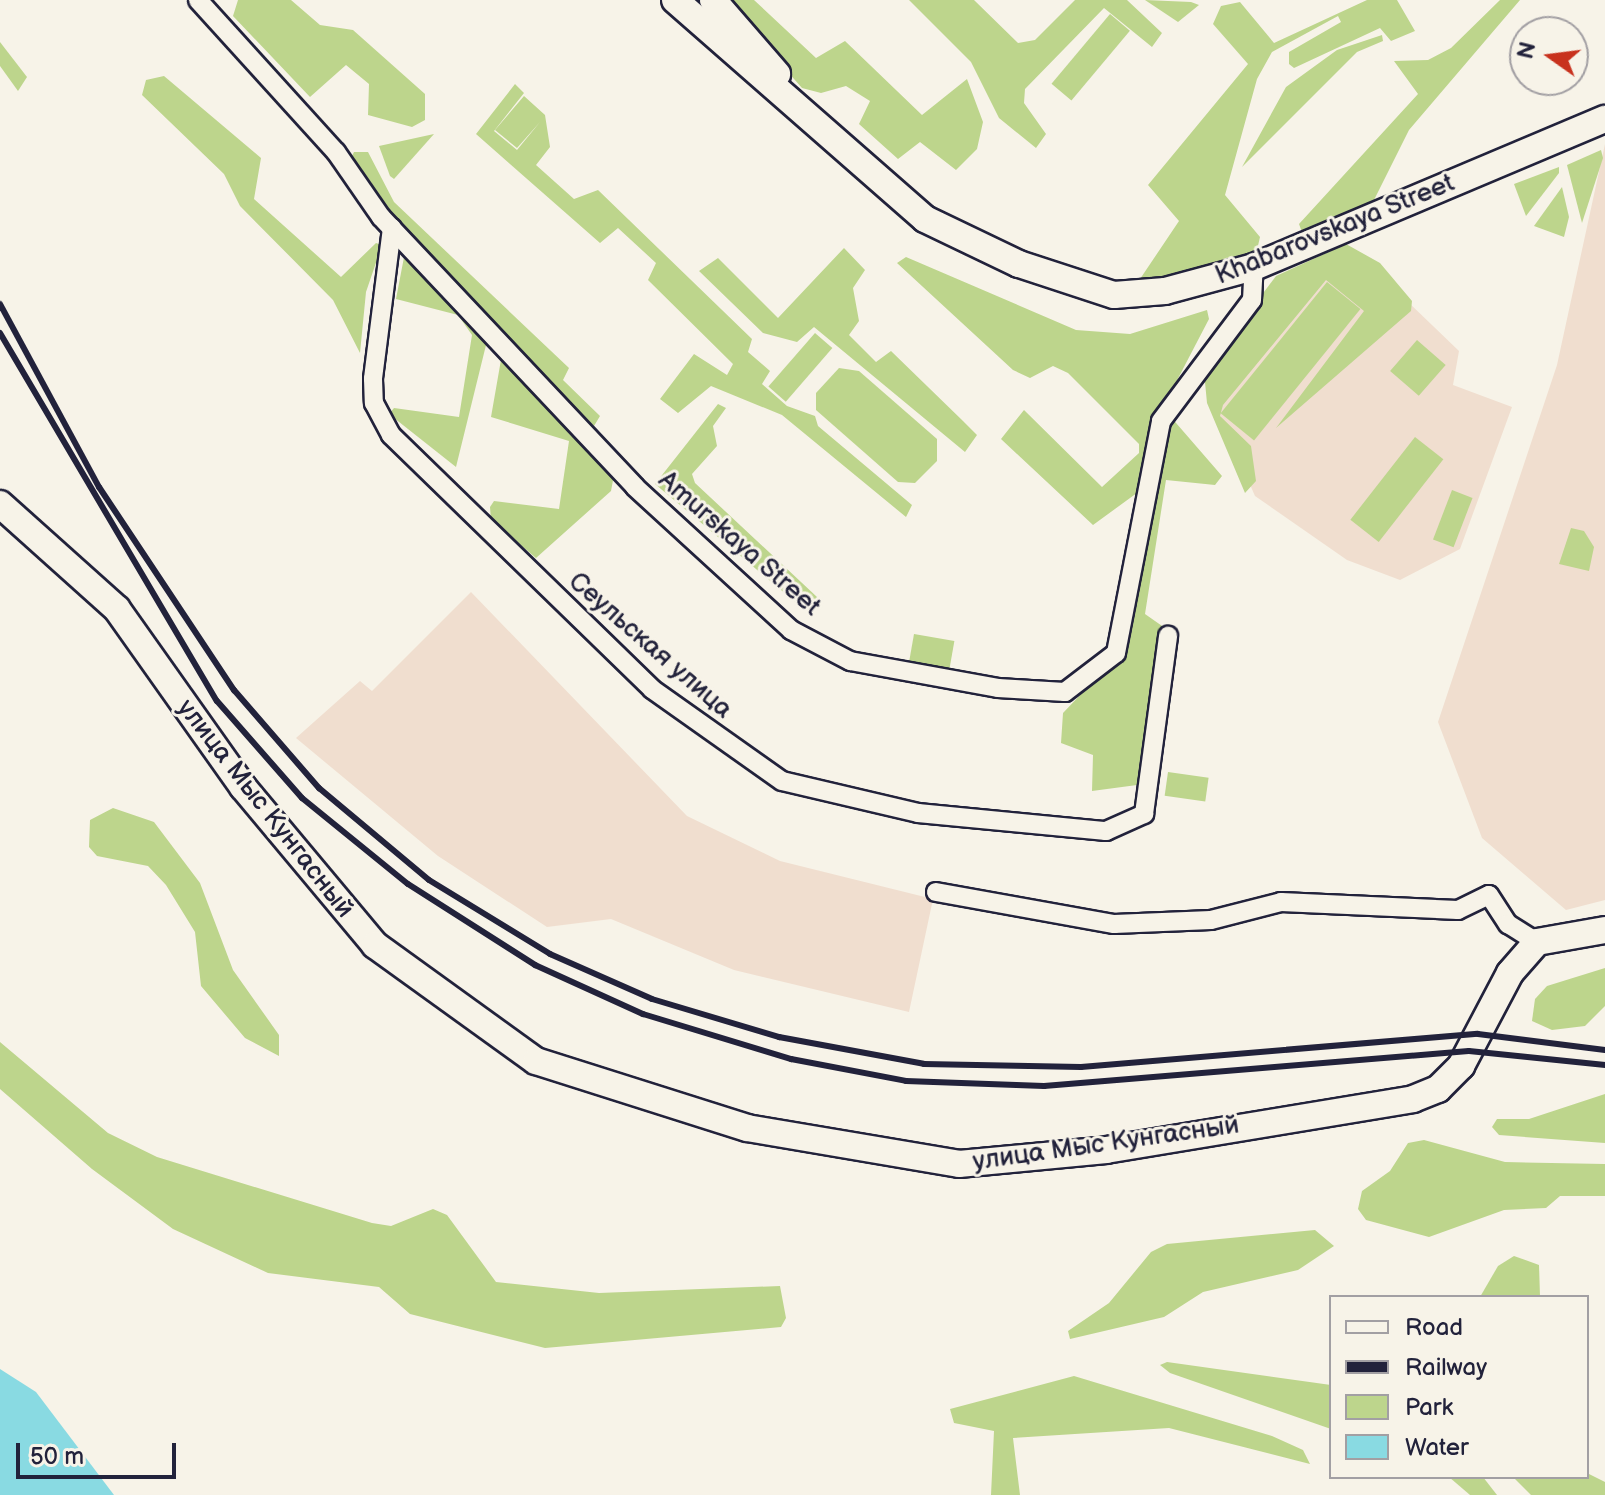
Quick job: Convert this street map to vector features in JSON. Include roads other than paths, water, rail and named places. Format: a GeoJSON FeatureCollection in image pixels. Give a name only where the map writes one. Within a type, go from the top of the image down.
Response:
{"type":"FeatureCollection","features":[{"type":"Feature","properties":{"kind":"street","name":"Amurskaya Street"},"geometry":{"type":"LineString","coordinates":[[198,0],[336,152],[392,228],[635,487],[791,630],[850,661],[1065,692],[1093,674],[1123,641],[1161,421],[1252,300],[1254,267]]}},
{"type":"Feature","properties":{"kind":"street","name":"Khabarovskaya Street"},"geometry":{"type":"LineString","coordinates":[[675,0],[925,219],[960,238],[1114,295],[1165,291],[1254,267],[1605,119]]}},
{"type":"Feature","properties":{"kind":"street","name":"Khabarovskaya Street"},"geometry":{"type":"LineString","coordinates":[[713,0],[852,156]]}},
{"type":"Feature","properties":{"kind":"street","name":"Сеульская улица"},"geometry":{"type":"LineString","coordinates":[[392,228],[373,379],[374,403],[391,435],[652,689],[782,781],[918,813],[1106,831],[1144,814],[1168,636]]}},
{"type":"Feature","properties":{"kind":"street","name":"улица Мыс Кунгасный"},"geometry":{"type":"LineString","coordinates":[[0,504],[117,609],[342,911],[418,979],[536,1061],[617,1093],[747,1128],[959,1164],[1106,1150],[1413,1099],[1438,1089],[1461,1066],[1510,973],[1537,942]]}},
{"type":"Feature","properties":{"kind":"street"},"geometry":{"type":"LineString","coordinates":[[936,892],[1114,924],[1211,920],[1281,902],[1458,910],[1489,895],[1508,924],[1537,942],[1605,930]]}},
{"type":"Feature","properties":{"kind":"water"},"geometry":{"type":"Polygon","coordinates":[[[0,1369],[36,1392],[114,1495],[0,1495],[0,1369]]]}},
{"type":"Feature","properties":{"kind":"railway"},"geometry":{"type":"LineString","coordinates":[[0,304],[99,487],[234,690],[319,788],[429,880],[550,954],[652,999],[779,1037],[924,1064],[1081,1067],[1478,1034],[1605,1050]]}},
{"type":"Feature","properties":{"kind":"railway"},"geometry":{"type":"LineString","coordinates":[[0,333],[217,701],[302,798],[408,884],[535,965],[643,1014],[791,1059],[906,1081],[1044,1086],[1469,1051],[1605,1065]]}}]}
